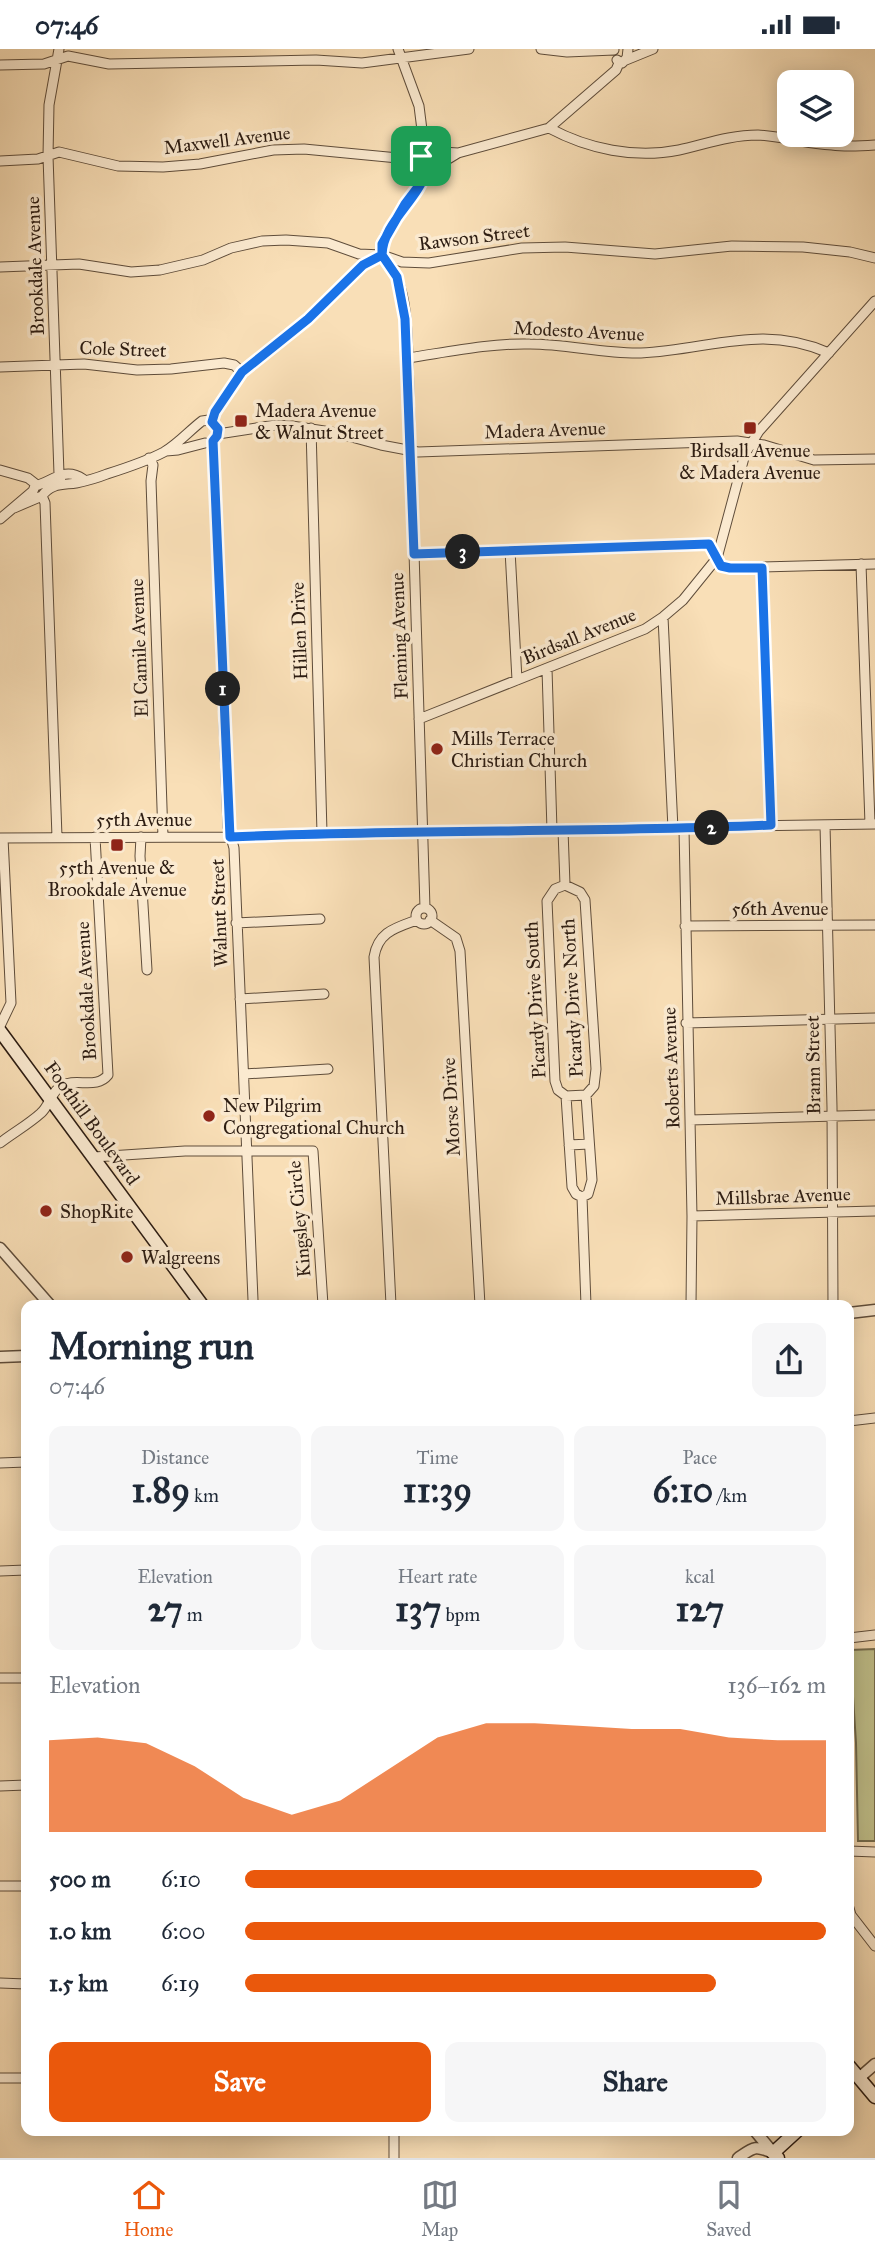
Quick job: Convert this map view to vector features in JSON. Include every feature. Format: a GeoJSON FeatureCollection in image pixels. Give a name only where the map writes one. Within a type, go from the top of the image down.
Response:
{"type":"FeatureCollection","features":[{"type":"Feature","properties":{"kind":"main road","name":"Foothill Boulevard"},"geometry":{"type":"LineString","coordinates":[[0,1031],[197,1300]]}},
{"type":"Feature","properties":{"kind":"main road"},"geometry":{"type":"LineString","coordinates":[[854,2082],[875,2097]]}},
{"type":"Feature","properties":{"kind":"main road"},"geometry":{"type":"LineString","coordinates":[[775,2156],[793,2136]]}},
{"type":"Feature","properties":{"kind":"street","name":"Brookdale Avenue"},"geometry":{"type":"LineString","coordinates":[[58,49],[48,116],[48,156],[60,478]]}},
{"type":"Feature","properties":{"kind":"street"},"geometry":{"type":"LineString","coordinates":[[398,49],[419,106],[424,156],[421,168],[430,169],[458,153],[549,128],[616,70],[629,54],[628,49]]}},
{"type":"Feature","properties":{"kind":"street"},"geometry":{"type":"LineString","coordinates":[[0,65],[44,64],[68,56],[109,64],[316,60],[362,63],[469,49]]}},
{"type":"Feature","properties":{"kind":"street"},"geometry":{"type":"LineString","coordinates":[[541,49],[567,52],[614,49],[615,59],[622,61],[653,49]]}},
{"type":"Feature","properties":{"kind":"street"},"geometry":{"type":"LineString","coordinates":[[549,128],[584,143],[628,152],[676,150],[726,137],[755,135],[830,145],[875,145]]}},
{"type":"Feature","properties":{"kind":"street","name":"Maxwell Avenue"},"geometry":{"type":"LineString","coordinates":[[0,161],[38,159],[60,152],[118,166],[163,167],[200,164],[273,150],[304,149],[424,156],[442,152],[458,153]]}},
{"type":"Feature","properties":{"kind":"street"},"geometry":{"type":"LineString","coordinates":[[212,422],[215,412],[242,372],[308,319],[363,265],[382,255],[382,244],[405,204],[436,161],[424,156]]}},
{"type":"Feature","properties":{"kind":"street","name":"Rawson Street"},"geometry":{"type":"LineString","coordinates":[[0,267],[79,264],[131,272],[203,260],[231,248],[262,241],[286,240],[328,243],[359,254],[382,255],[402,262],[429,263],[522,248],[565,247],[655,254],[732,246],[770,246],[850,252],[875,258]]}},
{"type":"Feature","properties":{"kind":"street","name":"Fleming Avenue"},"geometry":{"type":"LineString","coordinates":[[382,255],[397,277],[405,319],[408,358],[425,908]]}},
{"type":"Feature","properties":{"kind":"street","name":"Birdsall Avenue"},"geometry":{"type":"LineString","coordinates":[[419,719],[645,629],[663,617],[695,588],[716,558],[745,454],[751,443],[875,301]]}},
{"type":"Feature","properties":{"kind":"street","name":"Modesto Avenue"},"geometry":{"type":"LineString","coordinates":[[408,358],[529,344],[612,352],[660,352],[754,338],[796,342],[829,353]]}},
{"type":"Feature","properties":{"kind":"street","name":"Cole Street"},"geometry":{"type":"LineString","coordinates":[[0,367],[85,364],[137,370],[224,363],[234,365],[242,372]]}},
{"type":"Feature","properties":{"kind":"street"},"geometry":{"type":"LineString","coordinates":[[0,519],[38,490],[60,478],[77,483],[149,459],[166,450],[202,421],[212,422],[218,429],[212,439],[196,436],[196,428]]}},
{"type":"Feature","properties":{"kind":"street","name":"Madera Avenue"},"geometry":{"type":"LineString","coordinates":[[166,450],[178,450],[212,439],[276,425],[311,428],[381,446],[418,452],[737,441],[814,460],[875,459]]}},
{"type":"Feature","properties":{"kind":"street","name":"Hillen Drive"},"geometry":{"type":"LineString","coordinates":[[311,428],[322,833]]}},
{"type":"Feature","properties":{"kind":"street","name":"Walnut Street"},"geometry":{"type":"LineString","coordinates":[[212,439],[230,837],[234,848],[253,1300]]}},
{"type":"Feature","properties":{"kind":"street","name":"El Camile Avenue"},"geometry":{"type":"LineString","coordinates":[[149,459],[153,465],[151,481],[163,837]]}},
{"type":"Feature","properties":{"kind":"street"},"geometry":{"type":"LineString","coordinates":[[0,470],[28,478],[45,503],[57,837]]}},
{"type":"Feature","properties":{"kind":"street"},"geometry":{"type":"LineString","coordinates":[[414,554],[709,544],[721,566],[730,568],[875,564]]}},
{"type":"Feature","properties":{"kind":"street"},"geometry":{"type":"LineString","coordinates":[[510,550],[517,680]]}},
{"type":"Feature","properties":{"kind":"street"},"geometry":{"type":"LineString","coordinates":[[861,564],[872,824]]}},
{"type":"Feature","properties":{"kind":"street"},"geometry":{"type":"LineString","coordinates":[[762,568],[771,825]]}},
{"type":"Feature","properties":{"kind":"street"},"geometry":{"type":"LineString","coordinates":[[663,617],[673,829]]}},
{"type":"Feature","properties":{"kind":"street"},"geometry":{"type":"LineString","coordinates":[[547,669],[552,830]]}},
{"type":"Feature","properties":{"kind":"street","name":"Brann Street"},"geometry":{"type":"LineString","coordinates":[[825,824],[832,1117],[833,1300]]}},
{"type":"Feature","properties":{"kind":"street","name":"55th Avenue"},"geometry":{"type":"LineString","coordinates":[[2,838],[230,837],[322,833],[872,824]]}},
{"type":"Feature","properties":{"kind":"street","name":"Roberts Avenue"},"geometry":{"type":"LineString","coordinates":[[684,829],[692,1216],[691,1300]]}},
{"type":"Feature","properties":{"kind":"street"},"geometry":{"type":"LineString","coordinates":[[563,830],[565,885]]}},
{"type":"Feature","properties":{"kind":"street","name":"Brookdale Avenue"},"geometry":{"type":"LineString","coordinates":[[52,1100],[60,1086],[67,1083],[97,1083],[108,1075],[94,837]]}},
{"type":"Feature","properties":{"kind":"street"},"geometry":{"type":"LineString","coordinates":[[141,837],[147,970]]}},
{"type":"Feature","properties":{"kind":"street"},"geometry":{"type":"LineString","coordinates":[[0,1026],[11,1003],[2,838]]}},
{"type":"Feature","properties":{"kind":"street","name":"Picardy Drive North"},"geometry":{"type":"LineString","coordinates":[[565,885],[580,892],[585,900],[596,1069],[594,1086],[586,1095],[592,1180],[591,1188],[582,1197]]}},
{"type":"Feature","properties":{"kind":"street","name":"Picardy Drive South"},"geometry":{"type":"LineString","coordinates":[[565,885],[555,889],[547,901],[555,1081],[558,1090],[566,1096],[572,1187],[576,1194],[582,1197]]}},
{"type":"Feature","properties":{"kind":"street"},"geometry":{"type":"LineString","coordinates":[[425,908],[432,913],[430,920],[424,924],[417,920],[416,912],[425,908]]}},
{"type":"Feature","properties":{"kind":"street"},"geometry":{"type":"LineString","coordinates":[[236,923],[320,919]]}},
{"type":"Feature","properties":{"kind":"street"},"geometry":{"type":"LineString","coordinates":[[391,1300],[374,957],[381,937],[388,931],[417,920]]}},
{"type":"Feature","properties":{"kind":"street","name":"Morse Drive"},"geometry":{"type":"LineString","coordinates":[[430,920],[456,938],[460,951],[480,1300]]}},
{"type":"Feature","properties":{"kind":"street","name":"56th Avenue"},"geometry":{"type":"LineString","coordinates":[[685,926],[875,925]]}},
{"type":"Feature","properties":{"kind":"street"},"geometry":{"type":"LineString","coordinates":[[240,999],[324,994]]}},
{"type":"Feature","properties":{"kind":"street"},"geometry":{"type":"LineString","coordinates":[[687,1023],[875,1018]]}},
{"type":"Feature","properties":{"kind":"street"},"geometry":{"type":"LineString","coordinates":[[244,1074],[328,1069]]}},
{"type":"Feature","properties":{"kind":"street"},"geometry":{"type":"LineString","coordinates":[[566,1096],[586,1095]]}},
{"type":"Feature","properties":{"kind":"street"},"geometry":{"type":"LineString","coordinates":[[0,1143],[42,1112],[52,1100]]}},
{"type":"Feature","properties":{"kind":"street"},"geometry":{"type":"LineString","coordinates":[[690,1120],[875,1115]]}},
{"type":"Feature","properties":{"kind":"street"},"geometry":{"type":"LineString","coordinates":[[569,1145],[589,1144]]}},
{"type":"Feature","properties":{"kind":"street"},"geometry":{"type":"LineString","coordinates":[[94,1157],[246,1150]]}},
{"type":"Feature","properties":{"kind":"street","name":"Kingsley Circle"},"geometry":{"type":"LineString","coordinates":[[246,1150],[313,1151],[323,1300]]}},
{"type":"Feature","properties":{"kind":"street"},"geometry":{"type":"LineString","coordinates":[[582,1197],[586,1300]]}},
{"type":"Feature","properties":{"kind":"street","name":"Millsbrae Avenue"},"geometry":{"type":"LineString","coordinates":[[692,1216],[875,1211]]}},
{"type":"Feature","properties":{"kind":"street"},"geometry":{"type":"LineString","coordinates":[[0,1248],[46,1300]]}},
{"type":"Feature","properties":{"kind":"street"},"geometry":{"type":"LineString","coordinates":[[854,1312],[875,1310]]}},
{"type":"Feature","properties":{"kind":"street"},"geometry":{"type":"LineString","coordinates":[[0,1357],[21,1356]]}},
{"type":"Feature","properties":{"kind":"street"},"geometry":{"type":"LineString","coordinates":[[854,1420],[875,1418]]}},
{"type":"Feature","properties":{"kind":"street"},"geometry":{"type":"LineString","coordinates":[[0,1463],[21,1462]]}},
{"type":"Feature","properties":{"kind":"street"},"geometry":{"type":"LineString","coordinates":[[0,1571],[21,1570]]}},
{"type":"Feature","properties":{"kind":"street"},"geometry":{"type":"LineString","coordinates":[[854,1638],[875,1636]]}},
{"type":"Feature","properties":{"kind":"street"},"geometry":{"type":"LineString","coordinates":[[0,1678],[21,1678]]}},
{"type":"Feature","properties":{"kind":"street"},"geometry":{"type":"LineString","coordinates":[[0,1786],[21,1785]]}},
{"type":"Feature","properties":{"kind":"street"},"geometry":{"type":"LineString","coordinates":[[854,1851],[875,1852]]}},
{"type":"Feature","properties":{"kind":"street"},"geometry":{"type":"LineString","coordinates":[[0,1886],[21,1886]]}},
{"type":"Feature","properties":{"kind":"street"},"geometry":{"type":"LineString","coordinates":[[854,1917],[875,1946]]}},
{"type":"Feature","properties":{"kind":"street"},"geometry":{"type":"LineString","coordinates":[[0,1983],[21,1984]]}},
{"type":"Feature","properties":{"kind":"street"},"geometry":{"type":"LineString","coordinates":[[854,2082],[875,2064]]}},
{"type":"Feature","properties":{"kind":"street"},"geometry":{"type":"LineString","coordinates":[[0,2078],[21,2078]]}},
{"type":"Feature","properties":{"kind":"street"},"geometry":{"type":"LineString","coordinates":[[394,2136],[394,2158]]}},
{"type":"Feature","properties":{"kind":"street"},"geometry":{"type":"LineString","coordinates":[[759,2136],[775,2156]]}},
{"type":"Feature","properties":{"kind":"street"},"geometry":{"type":"LineString","coordinates":[[738,2158],[752,2148],[761,2148],[775,2156]]}},
{"type":"Feature","properties":{"kind":"green space"},"geometry":{"type":"Polygon","coordinates":[[[875,1649],[875,1841],[858,1841],[854,1650],[875,1649]]]}},
{"type":"Feature","properties":{"kind":"place","name":"Madera Avenue & Walnut Street"},"geometry":{"type":"Point","coordinates":[241,421]}},
{"type":"Feature","properties":{"kind":"place","name":"Birdsall Avenue & Madera Avenue"},"geometry":{"type":"Point","coordinates":[750,428]}},
{"type":"Feature","properties":{"kind":"place","name":"Mills Terrace Christian Church"},"geometry":{"type":"Point","coordinates":[437,749]}},
{"type":"Feature","properties":{"kind":"place","name":"55th Avenue & Brookdale Avenue"},"geometry":{"type":"Point","coordinates":[117,845]}},
{"type":"Feature","properties":{"kind":"place","name":"New Pilgrim Congregational Church"},"geometry":{"type":"Point","coordinates":[209,1116]}},
{"type":"Feature","properties":{"kind":"place","name":"ShopRite"},"geometry":{"type":"Point","coordinates":[46,1211]}},
{"type":"Feature","properties":{"kind":"place","name":"Walgreens"},"geometry":{"type":"Point","coordinates":[127,1257]}},
{"type":"Feature","properties":{"kind":"route"},"geometry":{"type":"LineString","coordinates":[[421,156],[419,164],[426,171],[424,179],[405,204],[382,244],[382,255],[363,265],[308,319],[242,372],[215,412],[212,422],[218,429],[213,441],[230,837],[771,825],[762,568],[721,566],[709,544],[414,554],[405,319],[397,277],[382,255],[382,244],[405,204],[424,179],[426,171],[436,165],[431,154],[421,156]]}}]}
